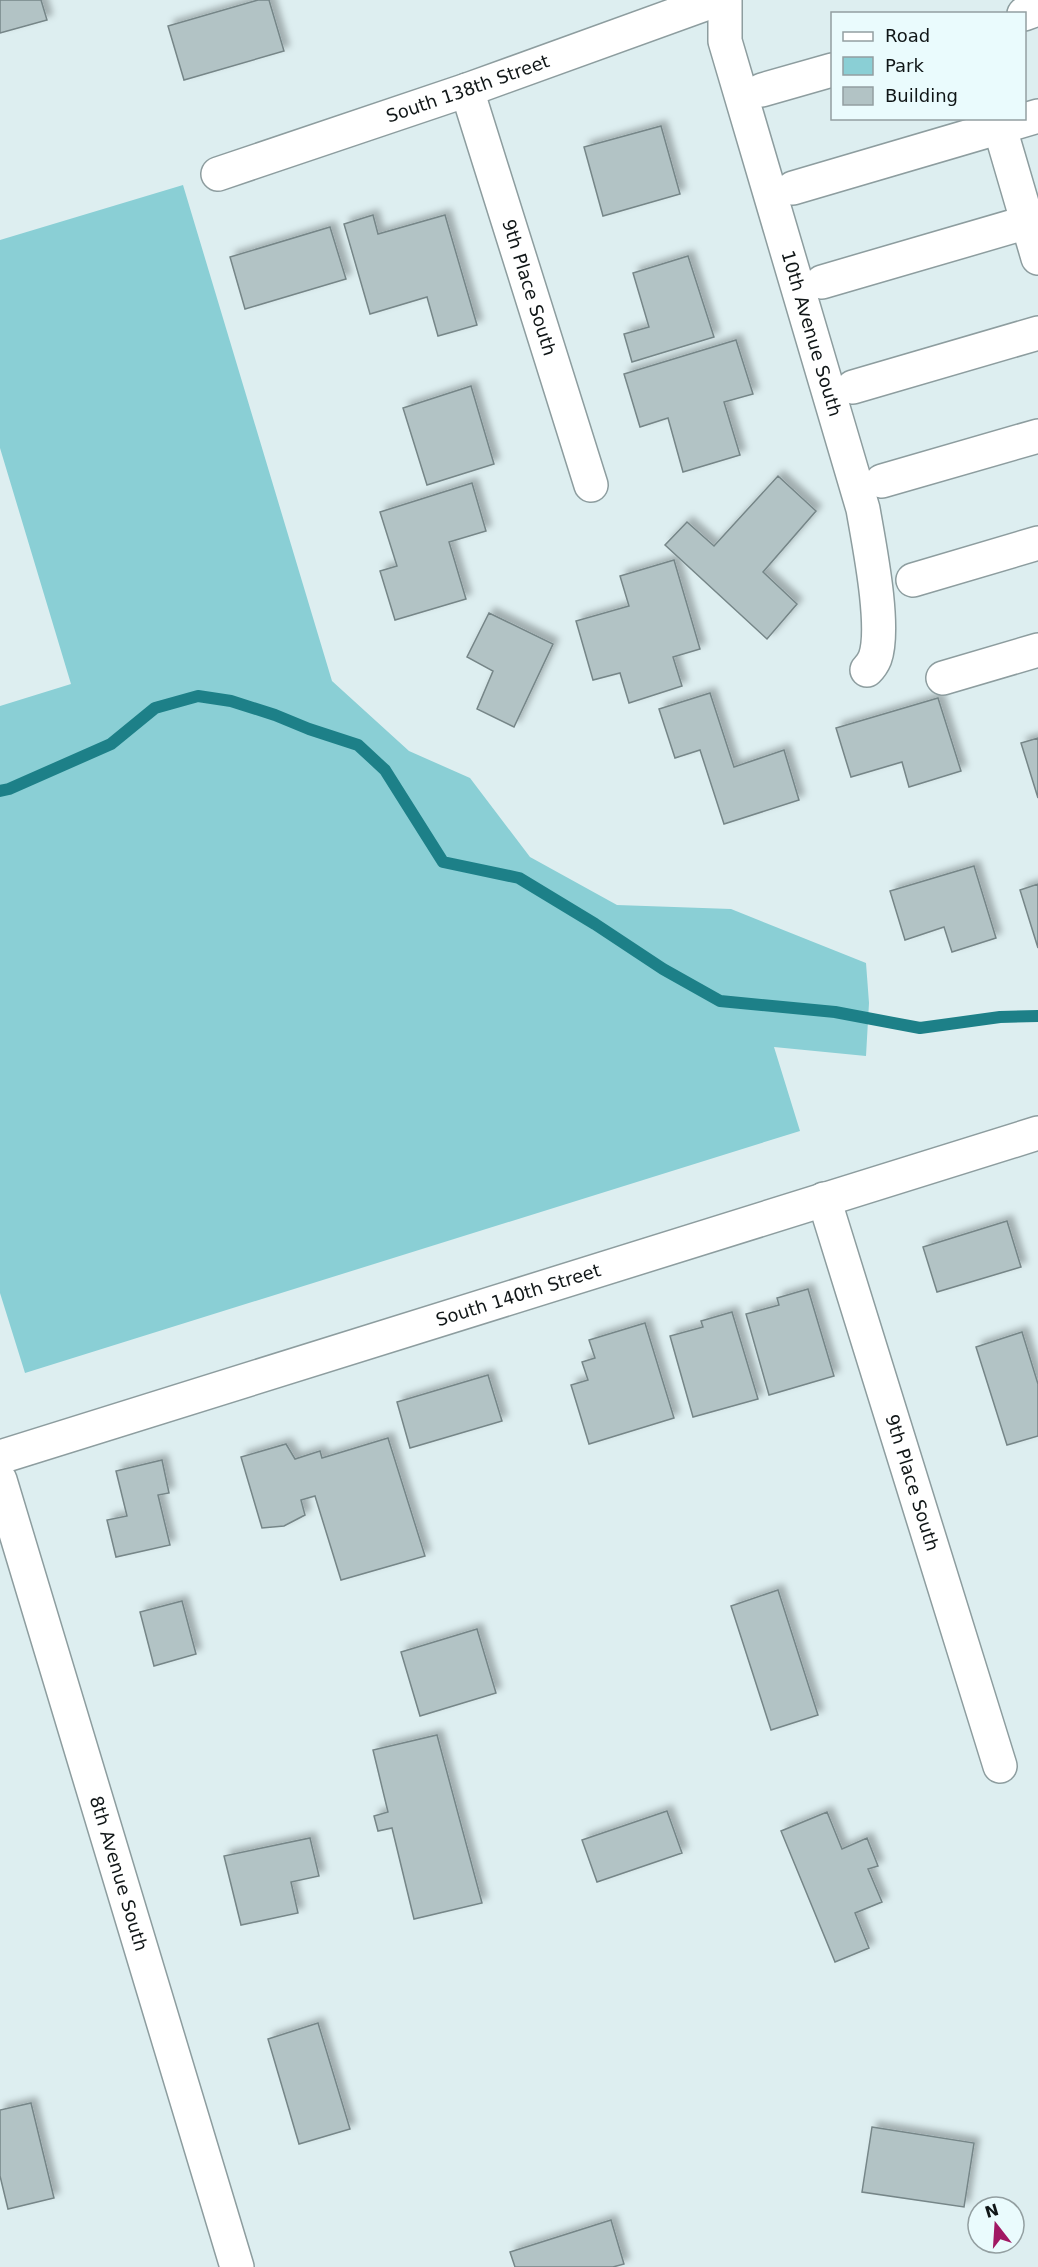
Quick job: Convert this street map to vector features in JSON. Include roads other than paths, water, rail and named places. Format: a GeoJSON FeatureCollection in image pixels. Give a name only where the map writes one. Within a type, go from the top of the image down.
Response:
{"type":"FeatureCollection","features":[{"type":"Feature","properties":{"kind":"street","name":"South 138th Street"},"geometry":{"type":"LineString","coordinates":[[218,174],[467,90],[716,0]]}},
{"type":"Feature","properties":{"kind":"street","name":"10th Avenue South"},"geometry":{"type":"LineString","coordinates":[[725,0],[725,41],[863,509],[873,564],[879,635],[875,659],[867,670]]}},
{"type":"Feature","properties":{"kind":"street"},"geometry":{"type":"LineString","coordinates":[[762,90],[831,70]]}},
{"type":"Feature","properties":{"kind":"street","name":"9th Place South"},"geometry":{"type":"LineString","coordinates":[[467,90],[591,485]]}},
{"type":"Feature","properties":{"kind":"street"},"geometry":{"type":"LineString","coordinates":[[793,188],[999,123],[1016,120]]}},
{"type":"Feature","properties":{"kind":"street"},"geometry":{"type":"LineString","coordinates":[[999,123],[1033,220],[1038,258]]}},
{"type":"Feature","properties":{"kind":"street"},"geometry":{"type":"LineString","coordinates":[[822,282],[1033,220]]}},
{"type":"Feature","properties":{"kind":"street"},"geometry":{"type":"LineString","coordinates":[[854,387],[1038,333]]}},
{"type":"Feature","properties":{"kind":"street"},"geometry":{"type":"LineString","coordinates":[[882,481],[1038,436]]}},
{"type":"Feature","properties":{"kind":"street"},"geometry":{"type":"LineString","coordinates":[[913,580],[1038,543]]}},
{"type":"Feature","properties":{"kind":"street"},"geometry":{"type":"LineString","coordinates":[[943,678],[1038,650]]}},
{"type":"Feature","properties":{"kind":"street","name":"South 140th Street"},"geometry":{"type":"LineString","coordinates":[[0,1457],[1038,1133]]}},
{"type":"Feature","properties":{"kind":"street","name":"9th Place South"},"geometry":{"type":"LineString","coordinates":[[824,1199],[1000,1766]]}},
{"type":"Feature","properties":{"kind":"street","name":"8th Avenue South"},"geometry":{"type":"LineString","coordinates":[[0,1480],[237,2267]]}},
{"type":"Feature","properties":{"kind":"waterway"},"geometry":{"type":"LineString","coordinates":[[0,791],[111,744],[155,708],[198,696],[231,701],[358,745],[385,770],[443,862],[519,878],[663,969],[720,1001],[835,1012],[920,1028],[1000,1017],[1038,1016]]}}]}
